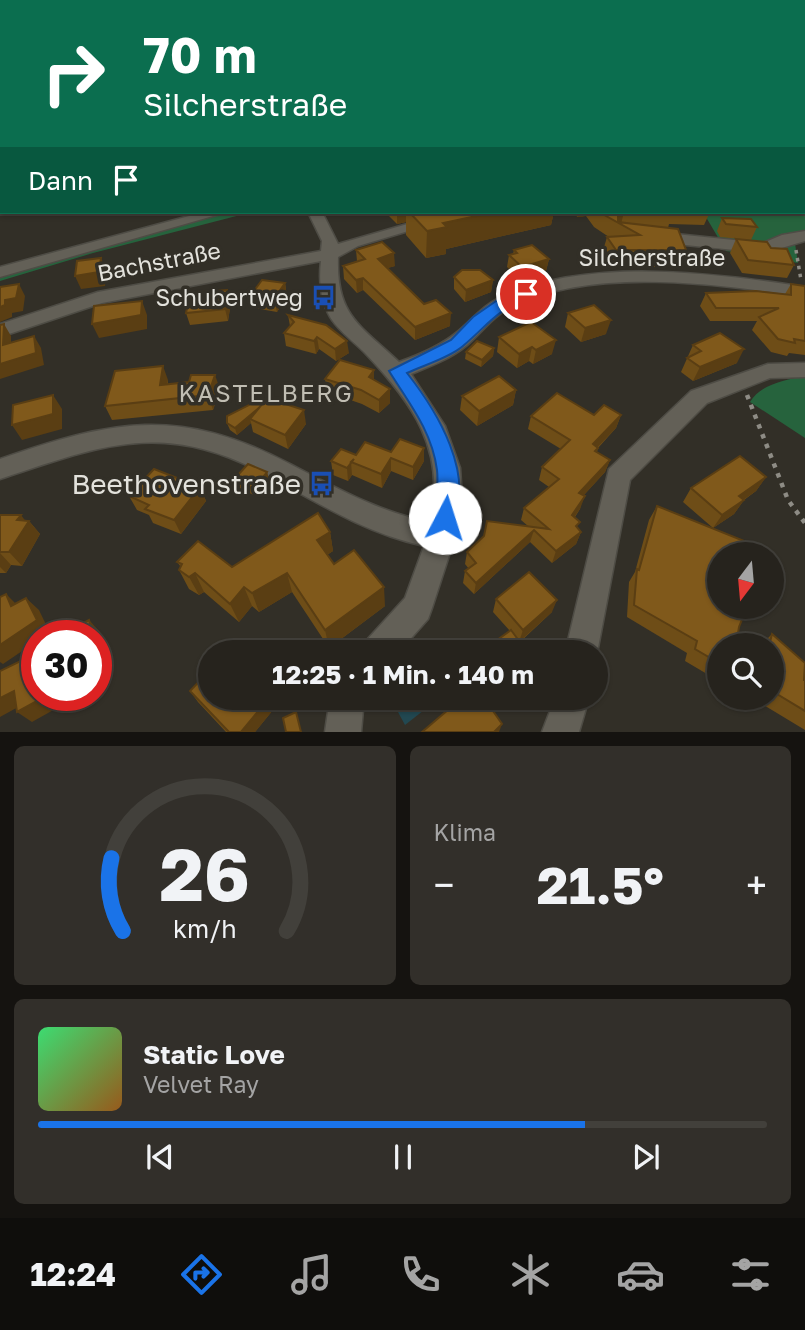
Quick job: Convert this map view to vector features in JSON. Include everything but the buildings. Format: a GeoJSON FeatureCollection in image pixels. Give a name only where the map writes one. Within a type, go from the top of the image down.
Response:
{"type":"FeatureCollection","features":[{"type":"Feature","properties":{"kind":"street"},"geometry":{"type":"LineString","coordinates":[[0,272],[213,214]]}},
{"type":"Feature","properties":{"kind":"street"},"geometry":{"type":"LineString","coordinates":[[316,214],[330,241],[328,282],[337,313],[397,371],[421,402],[433,426],[447,468],[449,498],[441,537],[417,608],[388,640]]}},
{"type":"Feature","properties":{"kind":"street"},"geometry":{"type":"LineString","coordinates":[[330,254],[352,243],[458,214]]}},
{"type":"Feature","properties":{"kind":"street"},"geometry":{"type":"LineString","coordinates":[[633,235],[753,248],[774,245],[796,237]]}},
{"type":"Feature","properties":{"kind":"street","name":"Bachstraße"},"geometry":{"type":"LineString","coordinates":[[0,331],[98,298],[330,254]]}},
{"type":"Feature","properties":{"kind":"street","name":"Silcherstraße"},"geometry":{"type":"LineString","coordinates":[[397,371],[456,344],[479,320],[504,302],[547,285],[593,279],[697,280],[804,292]]}},
{"type":"Feature","properties":{"kind":"street"},"geometry":{"type":"LineString","coordinates":[[584,640],[618,476],[699,397],[768,371],[805,370]]}},
{"type":"Feature","properties":{"kind":"street"},"geometry":{"type":"LineString","coordinates":[[0,468],[98,439],[170,433],[205,439],[246,453],[384,523],[441,537]]}},
{"type":"Feature","properties":{"kind":"street"},"geometry":{"type":"LineString","coordinates":[[343,732],[346,710]]}},
{"type":"Feature","properties":{"kind":"street"},"geometry":{"type":"LineString","coordinates":[[559,732],[569,710]]}},
{"type":"Feature","properties":{"kind":"path"},"geometry":{"type":"LineString","coordinates":[[796,237],[804,292]]}},
{"type":"Feature","properties":{"kind":"path"},"geometry":{"type":"LineString","coordinates":[[740,382],[788,500],[805,523]]}},
{"type":"Feature","properties":{"kind":"green space"},"geometry":{"type":"Polygon","coordinates":[[[196,214],[244,214],[93,253],[0,281],[0,268],[196,214]]]}},
{"type":"Feature","properties":{"kind":"green space"},"geometry":{"type":"Polygon","coordinates":[[[704,214],[805,214],[805,234],[794,237],[798,263],[726,251],[704,214]]]}},
{"type":"Feature","properties":{"kind":"green space"},"geometry":{"type":"Polygon","coordinates":[[[805,376],[805,438],[750,402],[767,387],[805,376]]]}},
{"type":"Feature","properties":{"kind":"water"},"geometry":{"type":"Polygon","coordinates":[[[401,710],[424,710],[405,725],[398,712],[401,710]]]}},
{"type":"Feature","properties":{"kind":"place","name":"Schubertweg"},"geometry":{"type":"Point","coordinates":[323,298]}},
{"type":"Feature","properties":{"kind":"place","name":"Beethovenstraße"},"geometry":{"type":"Point","coordinates":[321,484]}},
{"type":"Feature","properties":{"kind":"district","name":"KASTELBERG"},"geometry":{"type":"Point","coordinates":[266,394]}},
{"type":"Feature","properties":{"kind":"route"},"geometry":{"type":"LineString","coordinates":[[445,518],[449,498],[447,468],[433,426],[421,402],[397,371],[456,344],[479,320],[504,302],[526,294]]}}]}
